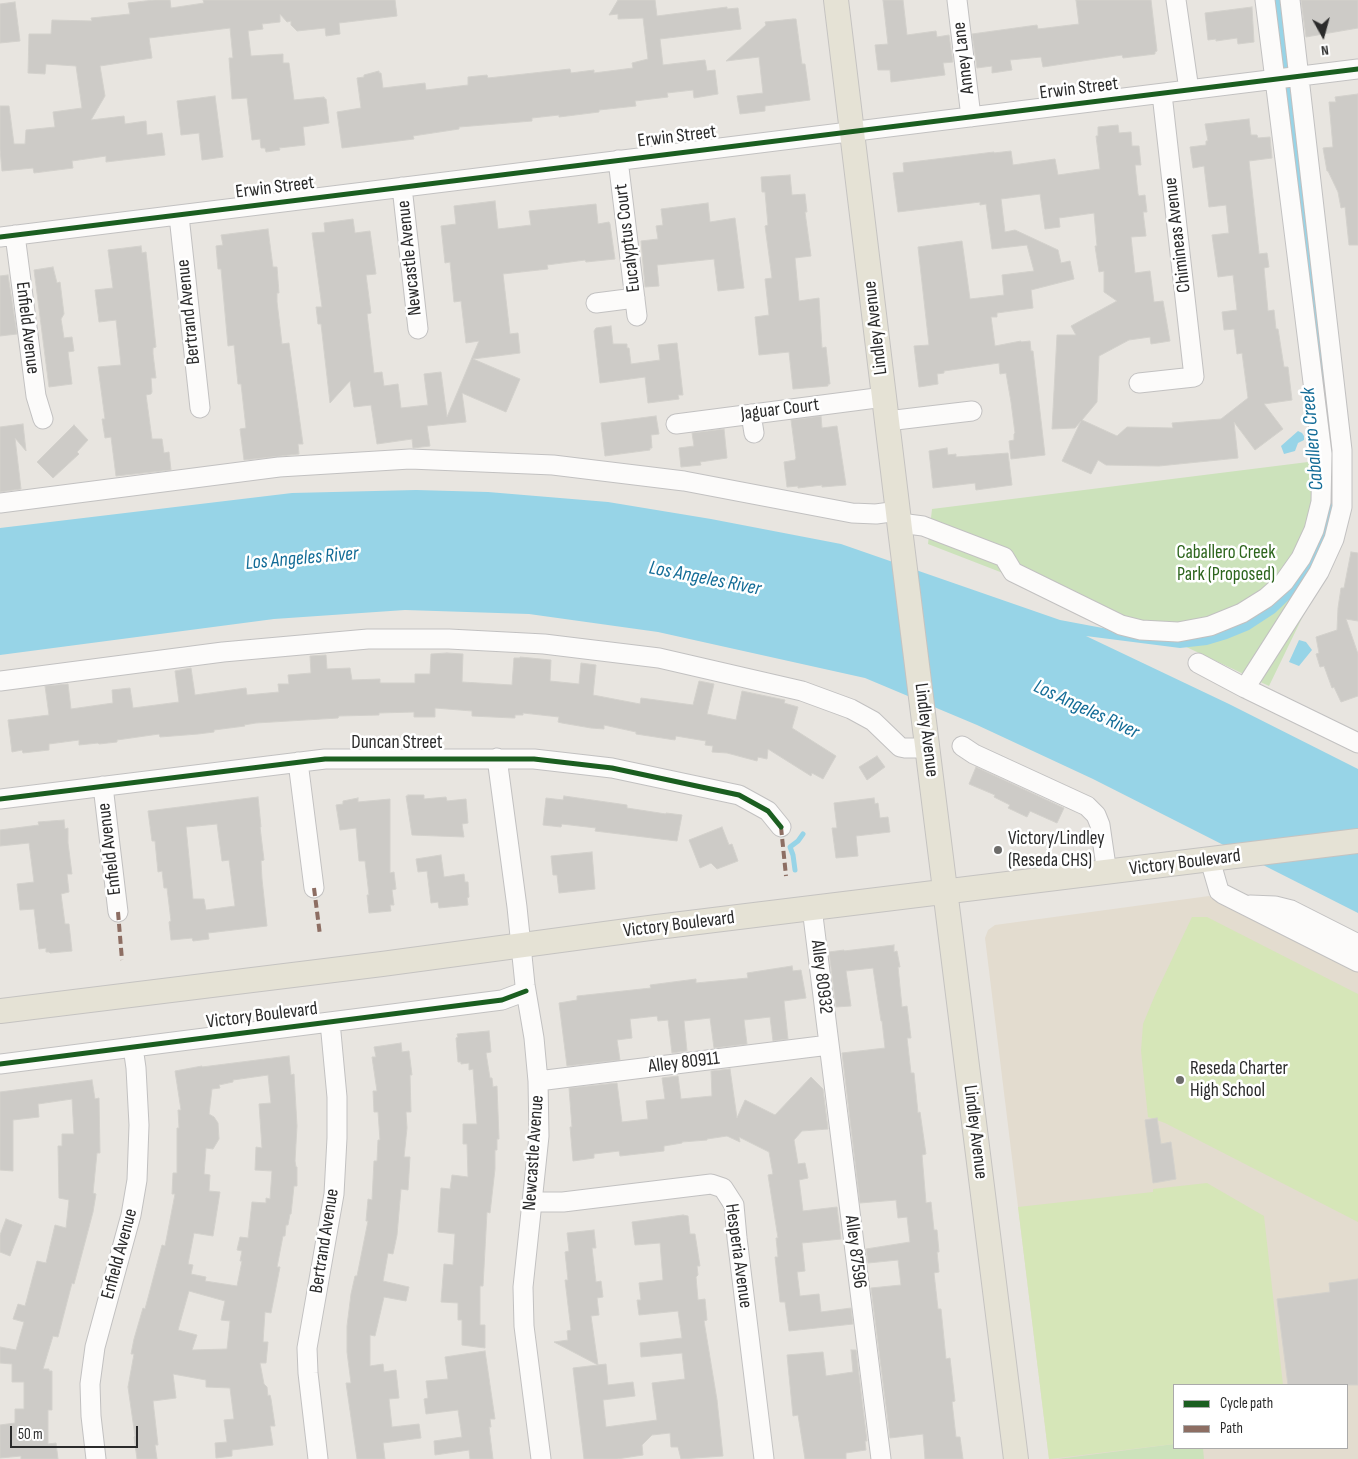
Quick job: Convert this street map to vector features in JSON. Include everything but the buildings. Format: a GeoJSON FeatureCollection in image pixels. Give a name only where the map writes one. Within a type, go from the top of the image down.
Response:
{"type":"FeatureCollection","features":[{"type":"Feature","properties":{"kind":"main road","name":"Lindley Avenue"},"geometry":{"type":"LineString","coordinates":[[836,0],[1016,1459]]}},
{"type":"Feature","properties":{"kind":"main road","name":"Victory Boulevard"},"geometry":{"type":"LineString","coordinates":[[0,1011],[657,927],[1358,842]]}},
{"type":"Feature","properties":{"kind":"street","name":"Anney Lane"},"geometry":{"type":"LineString","coordinates":[[957,0],[971,116]]}},
{"type":"Feature","properties":{"kind":"street"},"geometry":{"type":"LineString","coordinates":[[1176,0],[1189,90]]}},
{"type":"Feature","properties":{"kind":"street"},"geometry":{"type":"LineString","coordinates":[[1245,688],[1318,572],[1334,539],[1342,507],[1342,450],[1287,78],[1265,0]]}},
{"type":"Feature","properties":{"kind":"street"},"geometry":{"type":"LineString","coordinates":[[0,503],[279,467],[410,459],[553,465],[684,481],[852,513],[876,514],[923,526],[1004,557],[1014,572],[1121,625],[1141,630],[1178,632],[1210,626],[1242,613],[1266,598],[1284,582],[1301,558],[1314,530],[1321,502],[1322,454],[1287,78],[1290,0]]}},
{"type":"Feature","properties":{"kind":"street","name":"Erwin Street"},"geometry":{"type":"LineString","coordinates":[[8,236],[1358,69]]}},
{"type":"Feature","properties":{"kind":"street","name":"Chimineas Avenue"},"geometry":{"type":"LineString","coordinates":[[1139,383],[1194,377],[1162,94]]}},
{"type":"Feature","properties":{"kind":"street","name":"Eucalyptus Court"},"geometry":{"type":"LineString","coordinates":[[596,303],[636,307],[618,160]]}},
{"type":"Feature","properties":{"kind":"street","name":"Newcastle Avenue"},"geometry":{"type":"LineString","coordinates":[[402,187],[418,329]]}},
{"type":"Feature","properties":{"kind":"street","name":"Bertrand Avenue"},"geometry":{"type":"LineString","coordinates":[[179,216],[200,408]]}},
{"type":"Feature","properties":{"kind":"street","name":"Enfield Avenue"},"geometry":{"type":"LineString","coordinates":[[8,236],[36,396],[43,419]]}},
{"type":"Feature","properties":{"kind":"street","name":"Jaguar Court"},"geometry":{"type":"LineString","coordinates":[[676,424],[752,423],[884,397]]}},
{"type":"Feature","properties":{"kind":"street"},"geometry":{"type":"LineString","coordinates":[[887,421],[972,411]]}},
{"type":"Feature","properties":{"kind":"street"},"geometry":{"type":"LineString","coordinates":[[0,681],[223,652],[368,639],[449,639],[544,644],[659,658],[802,691],[850,709],[873,721],[900,746],[905,748],[927,744]]}},
{"type":"Feature","properties":{"kind":"street"},"geometry":{"type":"LineString","coordinates":[[1198,662],[1245,688],[1358,743]]}},
{"type":"Feature","properties":{"kind":"street"},"geometry":{"type":"LineString","coordinates":[[962,746],[974,754],[1087,806],[1096,815],[1100,825],[1107,873]]}},
{"type":"Feature","properties":{"kind":"street","name":"Newcastle Avenue"},"geometry":{"type":"LineString","coordinates":[[497,758],[538,1081],[539,1136],[523,1287],[524,1326],[541,1459]]}},
{"type":"Feature","properties":{"kind":"street","name":"Duncan Street"},"geometry":{"type":"LineString","coordinates":[[0,799],[325,759],[534,759],[612,768],[739,795],[768,811],[781,827]]}},
{"type":"Feature","properties":{"kind":"street"},"geometry":{"type":"LineString","coordinates":[[298,762],[314,888]]}},
{"type":"Feature","properties":{"kind":"street","name":"Enfield Avenue"},"geometry":{"type":"LineString","coordinates":[[102,786],[118,912]]}},
{"type":"Feature","properties":{"kind":"street"},"geometry":{"type":"LineString","coordinates":[[1200,861],[1219,891],[1223,894],[1358,962]]}},
{"type":"Feature","properties":{"kind":"street"},"geometry":{"type":"LineString","coordinates":[[1246,905],[1275,906],[1291,910],[1358,944]]}},
{"type":"Feature","properties":{"kind":"street","name":"Alley 80932"},"geometry":{"type":"LineString","coordinates":[[812,908],[830,1045]]}},
{"type":"Feature","properties":{"kind":"street","name":"Victory Boulevard"},"geometry":{"type":"LineString","coordinates":[[0,1064],[502,1000],[526,991]]}},
{"type":"Feature","properties":{"kind":"street","name":"Bertrand Avenue"},"geometry":{"type":"LineString","coordinates":[[318,1459],[307,1348],[334,1194],[337,1097],[330,1022]]}},
{"type":"Feature","properties":{"kind":"street","name":"Alley 80911"},"geometry":{"type":"LineString","coordinates":[[538,1081],[830,1045]]}},
{"type":"Feature","properties":{"kind":"street","name":"Alley 87596"},"geometry":{"type":"LineString","coordinates":[[830,1045],[881,1459]]}},
{"type":"Feature","properties":{"kind":"street","name":"Enfield Avenue"},"geometry":{"type":"LineString","coordinates":[[96,1459],[91,1416],[90,1384],[95,1347],[131,1215],[137,1180],[140,1125],[133,1047]]}},
{"type":"Feature","properties":{"kind":"street","name":"Hesperia Avenue"},"geometry":{"type":"LineString","coordinates":[[532,1202],[562,1202],[711,1184],[723,1188],[734,1205],[764,1459]]}},
{"type":"Feature","properties":{"kind":"shaded area","name":"Reseda Charter High School"},"geometry":{"type":"Polygon","coordinates":[[[1209,896],[1267,925],[1358,953],[1358,1459],[1049,1459],[985,938],[988,930],[995,925],[1209,896]]]}},
{"type":"Feature","properties":{"kind":"green space","name":"Caballero Creek Park (Proposed)"},"geometry":{"type":"Polygon","coordinates":[[[1348,457],[1334,552],[1269,686],[1021,569],[1008,575],[928,544],[932,509],[1348,457]]]}},
{"type":"Feature","properties":{"kind":"green space"},"geometry":{"type":"Polygon","coordinates":[[[1192,917],[1207,917],[1358,994],[1358,1222],[1165,1123],[1148,1117],[1141,1051],[1143,1024],[1192,917]]]}},
{"type":"Feature","properties":{"kind":"green space"},"geometry":{"type":"Polygon","coordinates":[[[1207,1183],[1264,1216],[1283,1384],[1173,1384],[1173,1444],[1049,1459],[1018,1207],[1153,1192],[1153,1189],[1207,1183]]]}},
{"type":"Feature","properties":{"kind":"green space"},"geometry":{"type":"Polygon","coordinates":[[[1173,1444],[1173,1449],[1203,1449],[1204,1459],[1058,1459],[1173,1444]]]}},
{"type":"Feature","properties":{"kind":"water","name":"Los Angeles River"},"geometry":{"type":"Polygon","coordinates":[[[1271,0],[1283,0],[1338,483],[1327,542],[1299,590],[1275,613],[1249,630],[1227,639],[1207,645],[1180,648],[1086,636],[1229,704],[1358,769],[1358,913],[1093,779],[977,725],[865,678],[658,632],[529,614],[405,610],[274,619],[0,655],[0,528],[292,493],[416,490],[488,492],[608,502],[711,519],[841,544],[1060,620],[1140,635],[1254,614],[1325,518],[1271,0]]]}},
{"type":"Feature","properties":{"kind":"water"},"geometry":{"type":"Polygon","coordinates":[[[1298,431],[1304,436],[1304,440],[1298,443],[1295,451],[1284,454],[1281,446],[1298,431]]]}},
{"type":"Feature","properties":{"kind":"water"},"geometry":{"type":"Polygon","coordinates":[[[1299,640],[1306,642],[1312,650],[1299,666],[1289,662],[1299,640]]]}},
{"type":"Feature","properties":{"kind":"waterway"},"geometry":{"type":"LineString","coordinates":[[795,870],[790,847],[803,834]]}},
{"type":"Feature","properties":{"kind":"marked path"},"geometry":{"type":"LineString","coordinates":[[781,827],[786,876]]}},
{"type":"Feature","properties":{"kind":"marked path"},"geometry":{"type":"LineString","coordinates":[[314,888],[320,935]]}},
{"type":"Feature","properties":{"kind":"marked path"},"geometry":{"type":"LineString","coordinates":[[118,912],[122,960]]}},
{"type":"Feature","properties":{"kind":"cycle path"},"geometry":{"type":"LineString","coordinates":[[0,237],[1358,69]]}},
{"type":"Feature","properties":{"kind":"cycle path"},"geometry":{"type":"LineString","coordinates":[[0,799],[325,759],[534,759],[612,768],[739,795],[768,811],[781,827]]}},
{"type":"Feature","properties":{"kind":"cycle path"},"geometry":{"type":"LineString","coordinates":[[0,1064],[502,1000],[526,991]]}},
{"type":"Feature","properties":{"kind":"place","name":"Victory/Lindley (Reseda CHS)"},"geometry":{"type":"Point","coordinates":[998,850]}},
{"type":"Feature","properties":{"kind":"place","name":"Reseda Charter High School"},"geometry":{"type":"Point","coordinates":[1180,1080]}},
{"type":"Feature","properties":{"kind":"water label","name":"Caballero Creek"},"geometry":{"type":"Point","coordinates":[1313,439]}}]}
